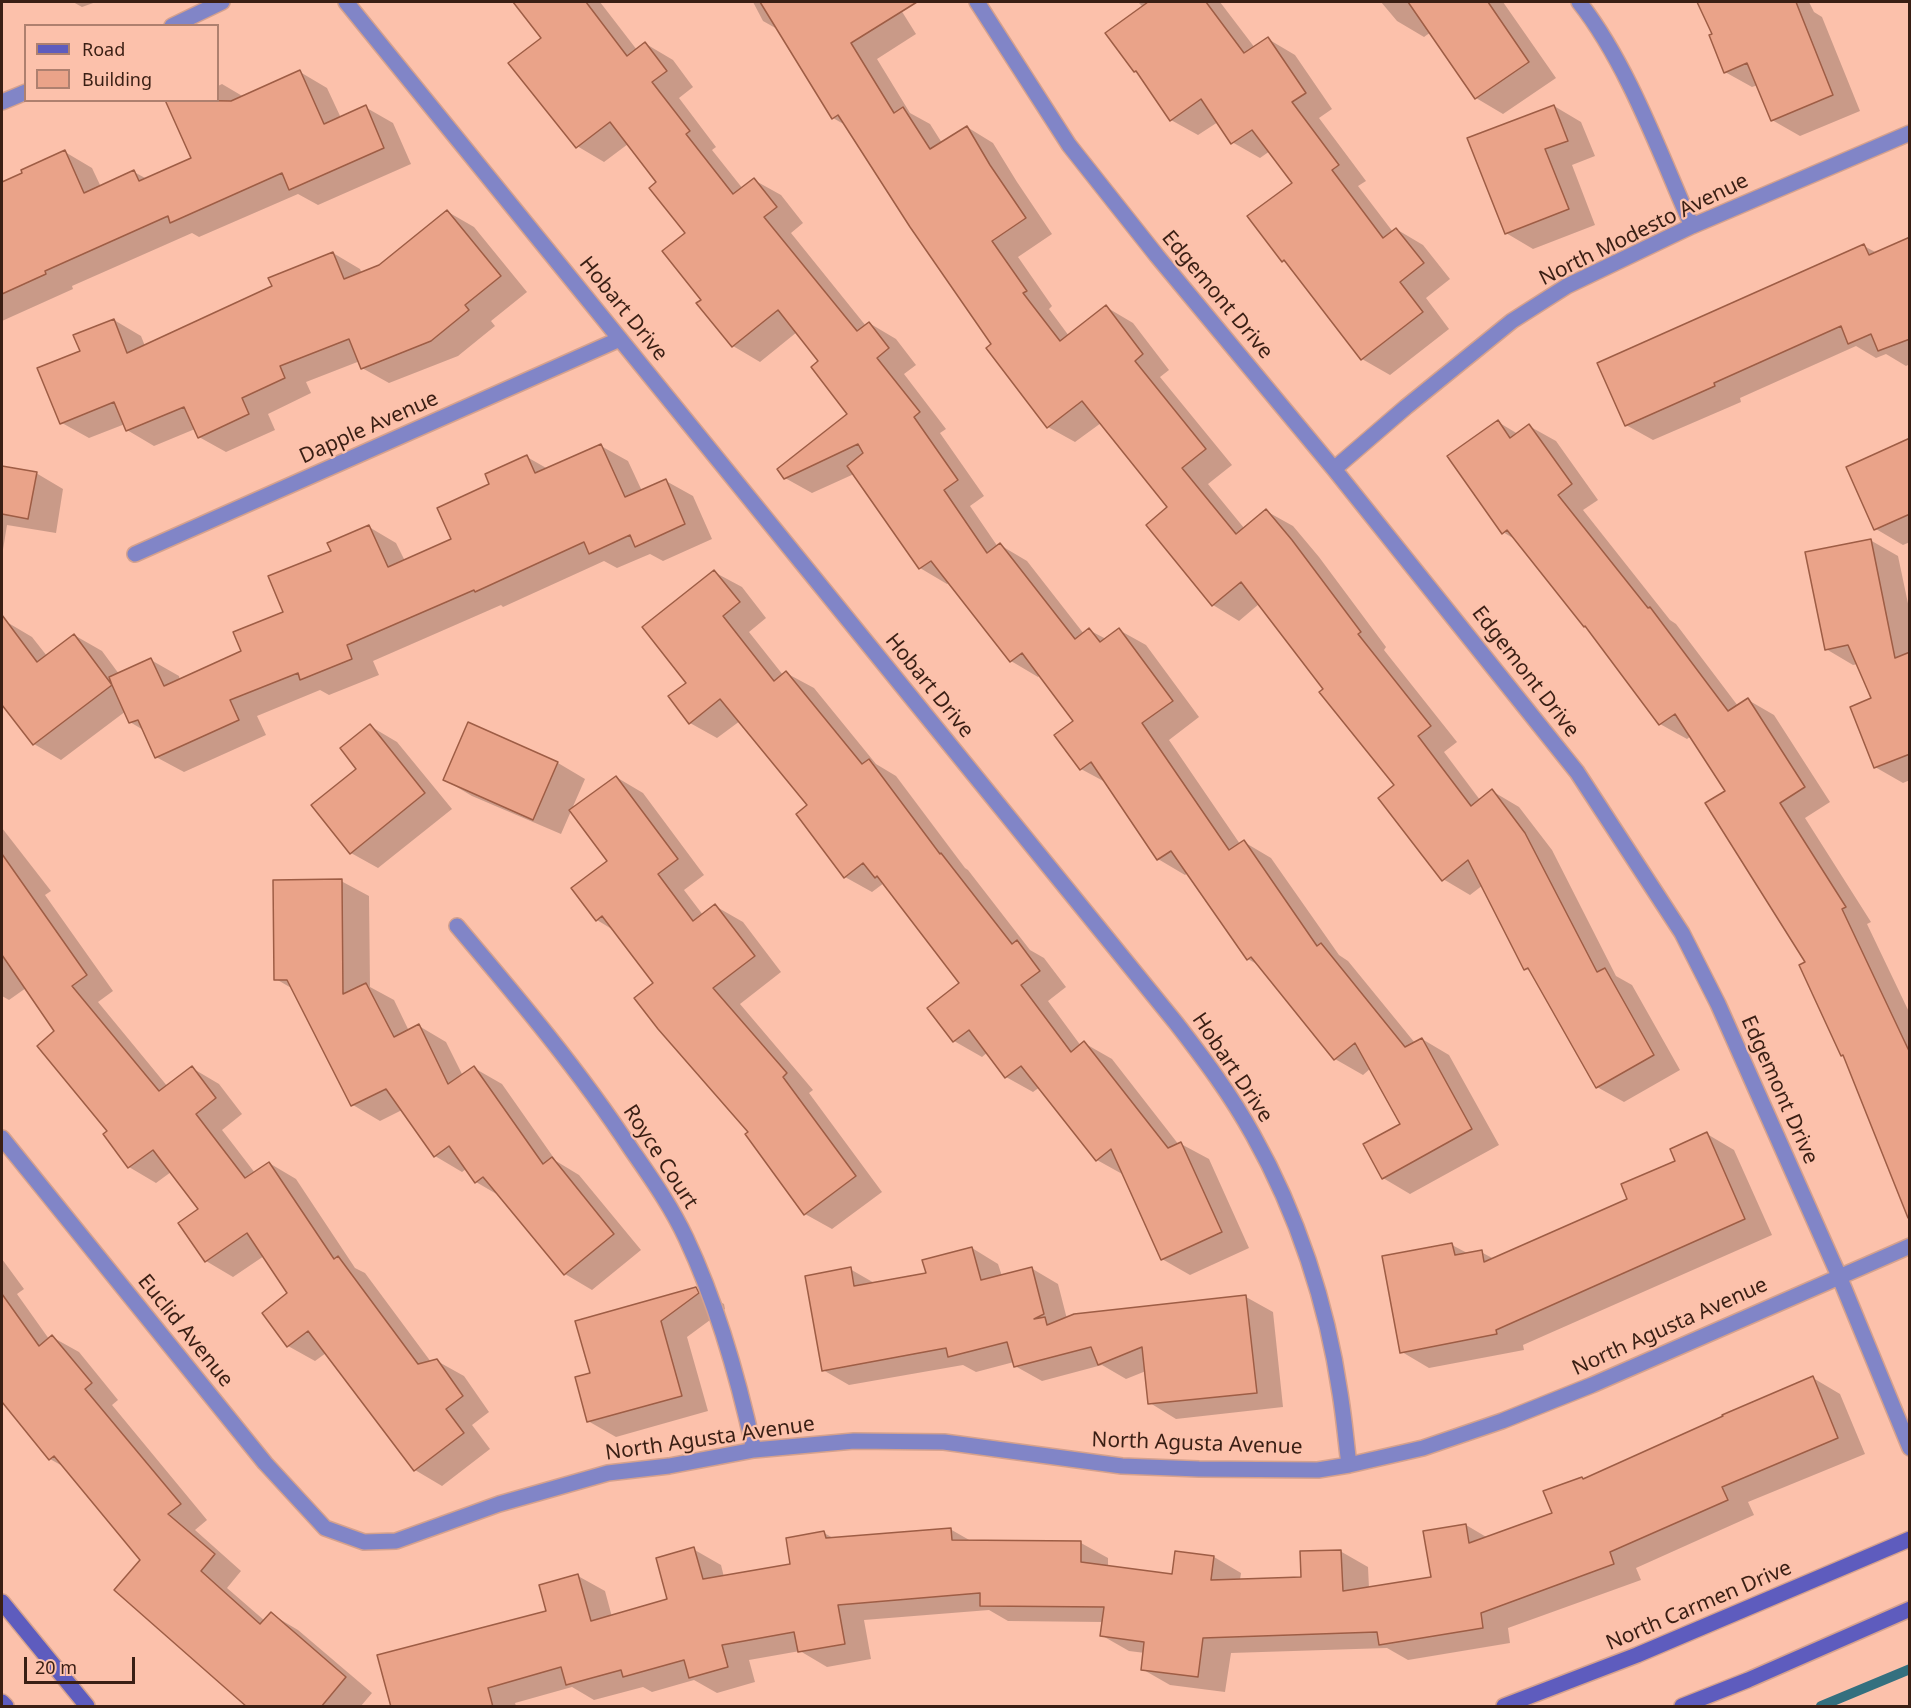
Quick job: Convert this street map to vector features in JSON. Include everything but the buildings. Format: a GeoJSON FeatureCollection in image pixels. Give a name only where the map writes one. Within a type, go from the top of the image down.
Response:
{"type":"FeatureCollection","features":[{"type":"Feature","properties":{"kind":"main road","name":"North Carmen Drive"},"geometry":{"type":"LineString","coordinates":[[1504,1707],[1638,1656],[1910,1539]]}},
{"type":"Feature","properties":{"kind":"main road"},"geometry":{"type":"LineString","coordinates":[[2,1602],[87,1707]]}},
{"type":"Feature","properties":{"kind":"main road"},"geometry":{"type":"LineString","coordinates":[[1682,1707],[1910,1609]]}},
{"type":"Feature","properties":{"kind":"main road"},"geometry":{"type":"LineString","coordinates":[[2,1702],[6,1707]]}},
{"type":"Feature","properties":{"kind":"street"},"geometry":{"type":"LineString","coordinates":[[176,24],[222,2]]}},
{"type":"Feature","properties":{"kind":"street","name":"Hobart Drive"},"geometry":{"type":"LineString","coordinates":[[346,2],[1212,1070],[1253,1135],[1287,1203],[1313,1274],[1340,1391],[1348,1465]]}},
{"type":"Feature","properties":{"kind":"street","name":"Edgemont Drive"},"geometry":{"type":"LineString","coordinates":[[977,2],[1069,145],[1157,256],[1334,469],[1577,772],[1682,933],[1718,1004],[1839,1276],[1910,1448]]}},
{"type":"Feature","properties":{"kind":"street"},"geometry":{"type":"LineString","coordinates":[[1579,2],[1614,56],[1639,106],[1692,226]]}},
{"type":"Feature","properties":{"kind":"street"},"geometry":{"type":"LineString","coordinates":[[2,102],[24,93]]}},
{"type":"Feature","properties":{"kind":"street","name":"North Modesto Avenue"},"geometry":{"type":"LineString","coordinates":[[1334,469],[1512,321],[1567,286],[1692,226],[1910,133]]}},
{"type":"Feature","properties":{"kind":"street","name":"Dapple Avenue"},"geometry":{"type":"LineString","coordinates":[[135,554],[620,339]]}},
{"type":"Feature","properties":{"kind":"street","name":"Royce Court"},"geometry":{"type":"LineString","coordinates":[[457,927],[522,1002],[602,1105],[668,1204],[686,1237],[716,1309],[739,1382],[754,1450]]}},
{"type":"Feature","properties":{"kind":"street","name":"Euclid Avenue"},"geometry":{"type":"LineString","coordinates":[[2,1138],[266,1463],[325,1528],[348,1537]]}},
{"type":"Feature","properties":{"kind":"street","name":"North Agusta Avenue"},"geometry":{"type":"LineString","coordinates":[[348,1537],[364,1542],[396,1541],[499,1504],[608,1473],[669,1466],[754,1450],[854,1441],[944,1442],[1122,1466],[1318,1470],[1348,1465],[1423,1448],[1502,1421],[1592,1385],[1910,1246]]}},
{"type":"Feature","properties":{"kind":"waterway"},"geometry":{"type":"LineString","coordinates":[[1821,1706],[1910,1669]]}}]}
